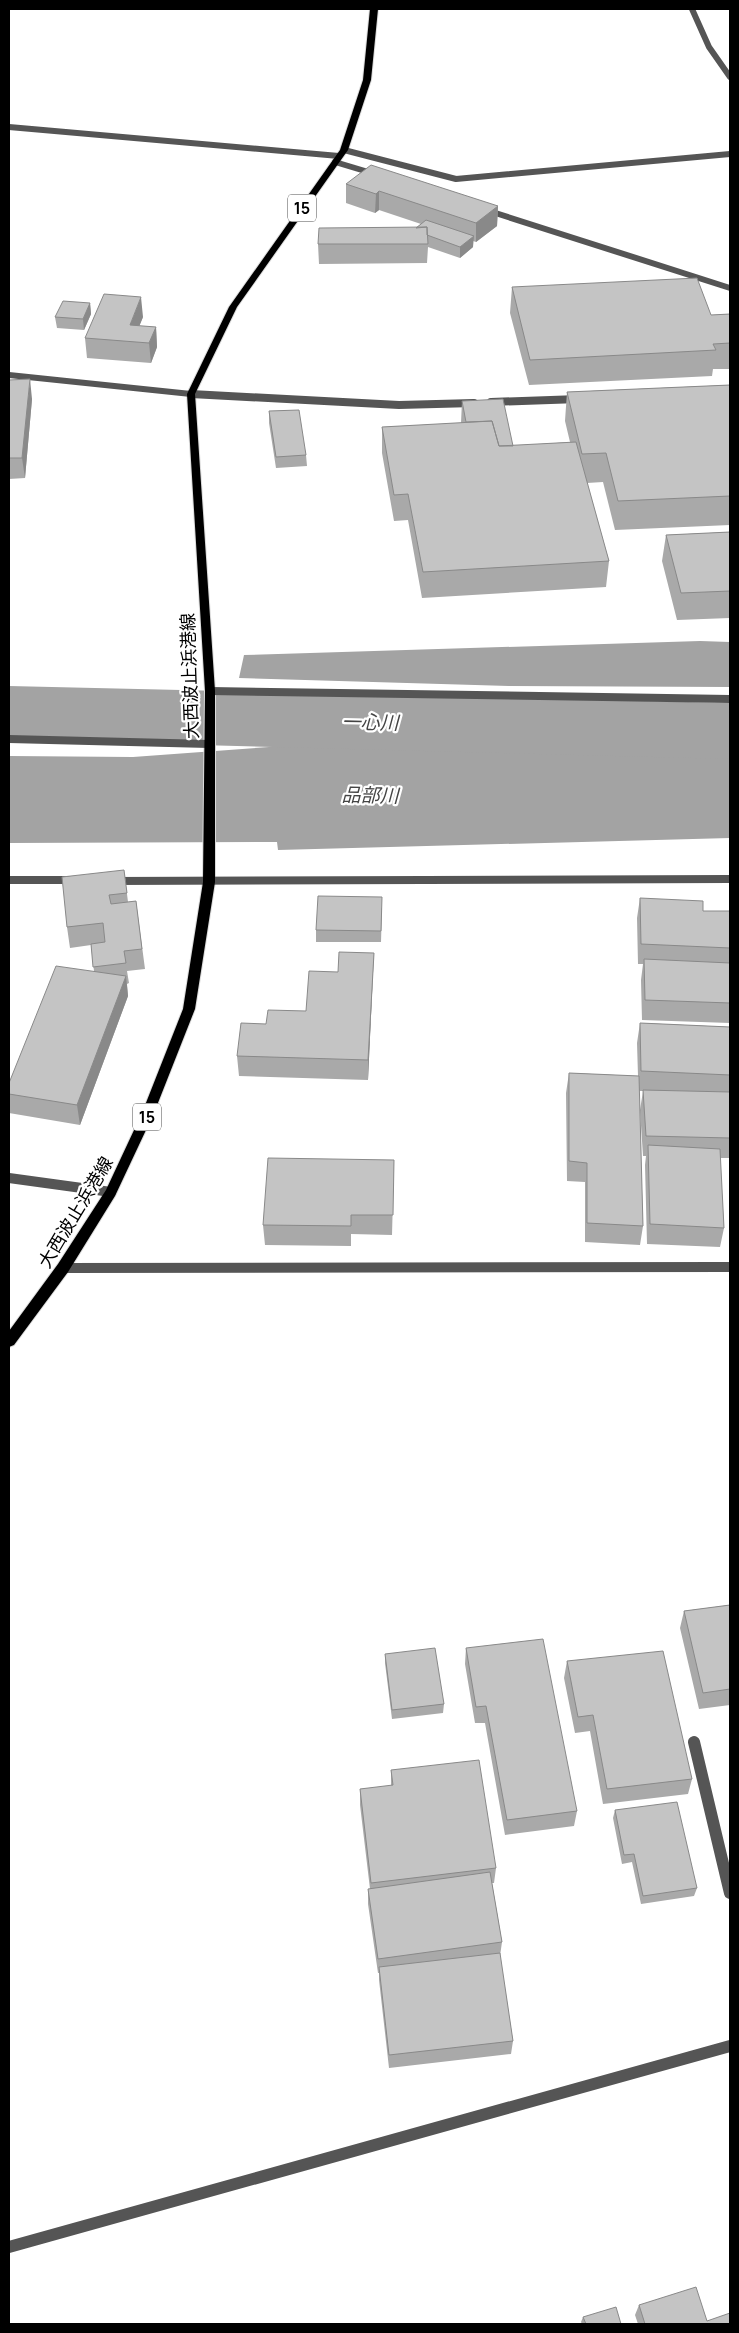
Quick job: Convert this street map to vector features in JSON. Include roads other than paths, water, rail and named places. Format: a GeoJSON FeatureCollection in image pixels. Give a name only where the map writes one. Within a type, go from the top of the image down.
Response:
{"type":"FeatureCollection","features":[{"type":"Feature","properties":{"kind":"main road","name":"大西波止浜港線"},"geometry":{"type":"LineString","coordinates":[[9,1341],[63,1268],[111,1192],[148,1113],[188,1010],[209,882],[210,691],[192,394],[233,307],[339,156],[367,80],[374,9]]}},
{"type":"Feature","properties":{"kind":"street"},"geometry":{"type":"LineString","coordinates":[[692,9],[709,47],[730,77]]}},
{"type":"Feature","properties":{"kind":"street"},"geometry":{"type":"LineString","coordinates":[[9,127],[339,156],[456,180],[730,154]]}},
{"type":"Feature","properties":{"kind":"street"},"geometry":{"type":"LineString","coordinates":[[339,156],[382,177]]}},
{"type":"Feature","properties":{"kind":"street"},"geometry":{"type":"LineString","coordinates":[[476,207],[730,288]]}},
{"type":"Feature","properties":{"kind":"street"},"geometry":{"type":"LineString","coordinates":[[9,376],[192,394],[400,405],[584,399]]}},
{"type":"Feature","properties":{"kind":"street"},"geometry":{"type":"LineString","coordinates":[[210,691],[730,698]]}},
{"type":"Feature","properties":{"kind":"street"},"geometry":{"type":"LineString","coordinates":[[9,740],[209,745]]}},
{"type":"Feature","properties":{"kind":"street"},"geometry":{"type":"LineString","coordinates":[[106,881],[730,879]]}},
{"type":"Feature","properties":{"kind":"street"},"geometry":{"type":"LineString","coordinates":[[9,880],[88,880]]}},
{"type":"Feature","properties":{"kind":"street"},"geometry":{"type":"LineString","coordinates":[[9,1178],[111,1192]]}},
{"type":"Feature","properties":{"kind":"street"},"geometry":{"type":"LineString","coordinates":[[63,1268],[730,1267]]}},
{"type":"Feature","properties":{"kind":"street"},"geometry":{"type":"LineString","coordinates":[[694,1742],[730,1893]]}},
{"type":"Feature","properties":{"kind":"street"},"geometry":{"type":"LineString","coordinates":[[9,2247],[730,2046]]}},
{"type":"Feature","properties":{"kind":"water"},"geometry":{"type":"Polygon","coordinates":[[[700,641],[730,642],[730,687],[509,686],[239,678],[244,655],[700,641]]]}},
{"type":"Feature","properties":{"kind":"water","name":"品部川"},"geometry":{"type":"Polygon","coordinates":[[[730,741],[730,838],[278,850],[277,842],[9,843],[9,756],[133,757],[269,747],[730,741]]]}},
{"type":"Feature","properties":{"kind":"waterway","name":"一心川"},"geometry":{"type":"LineString","coordinates":[[9,713],[730,731]]}}]}
